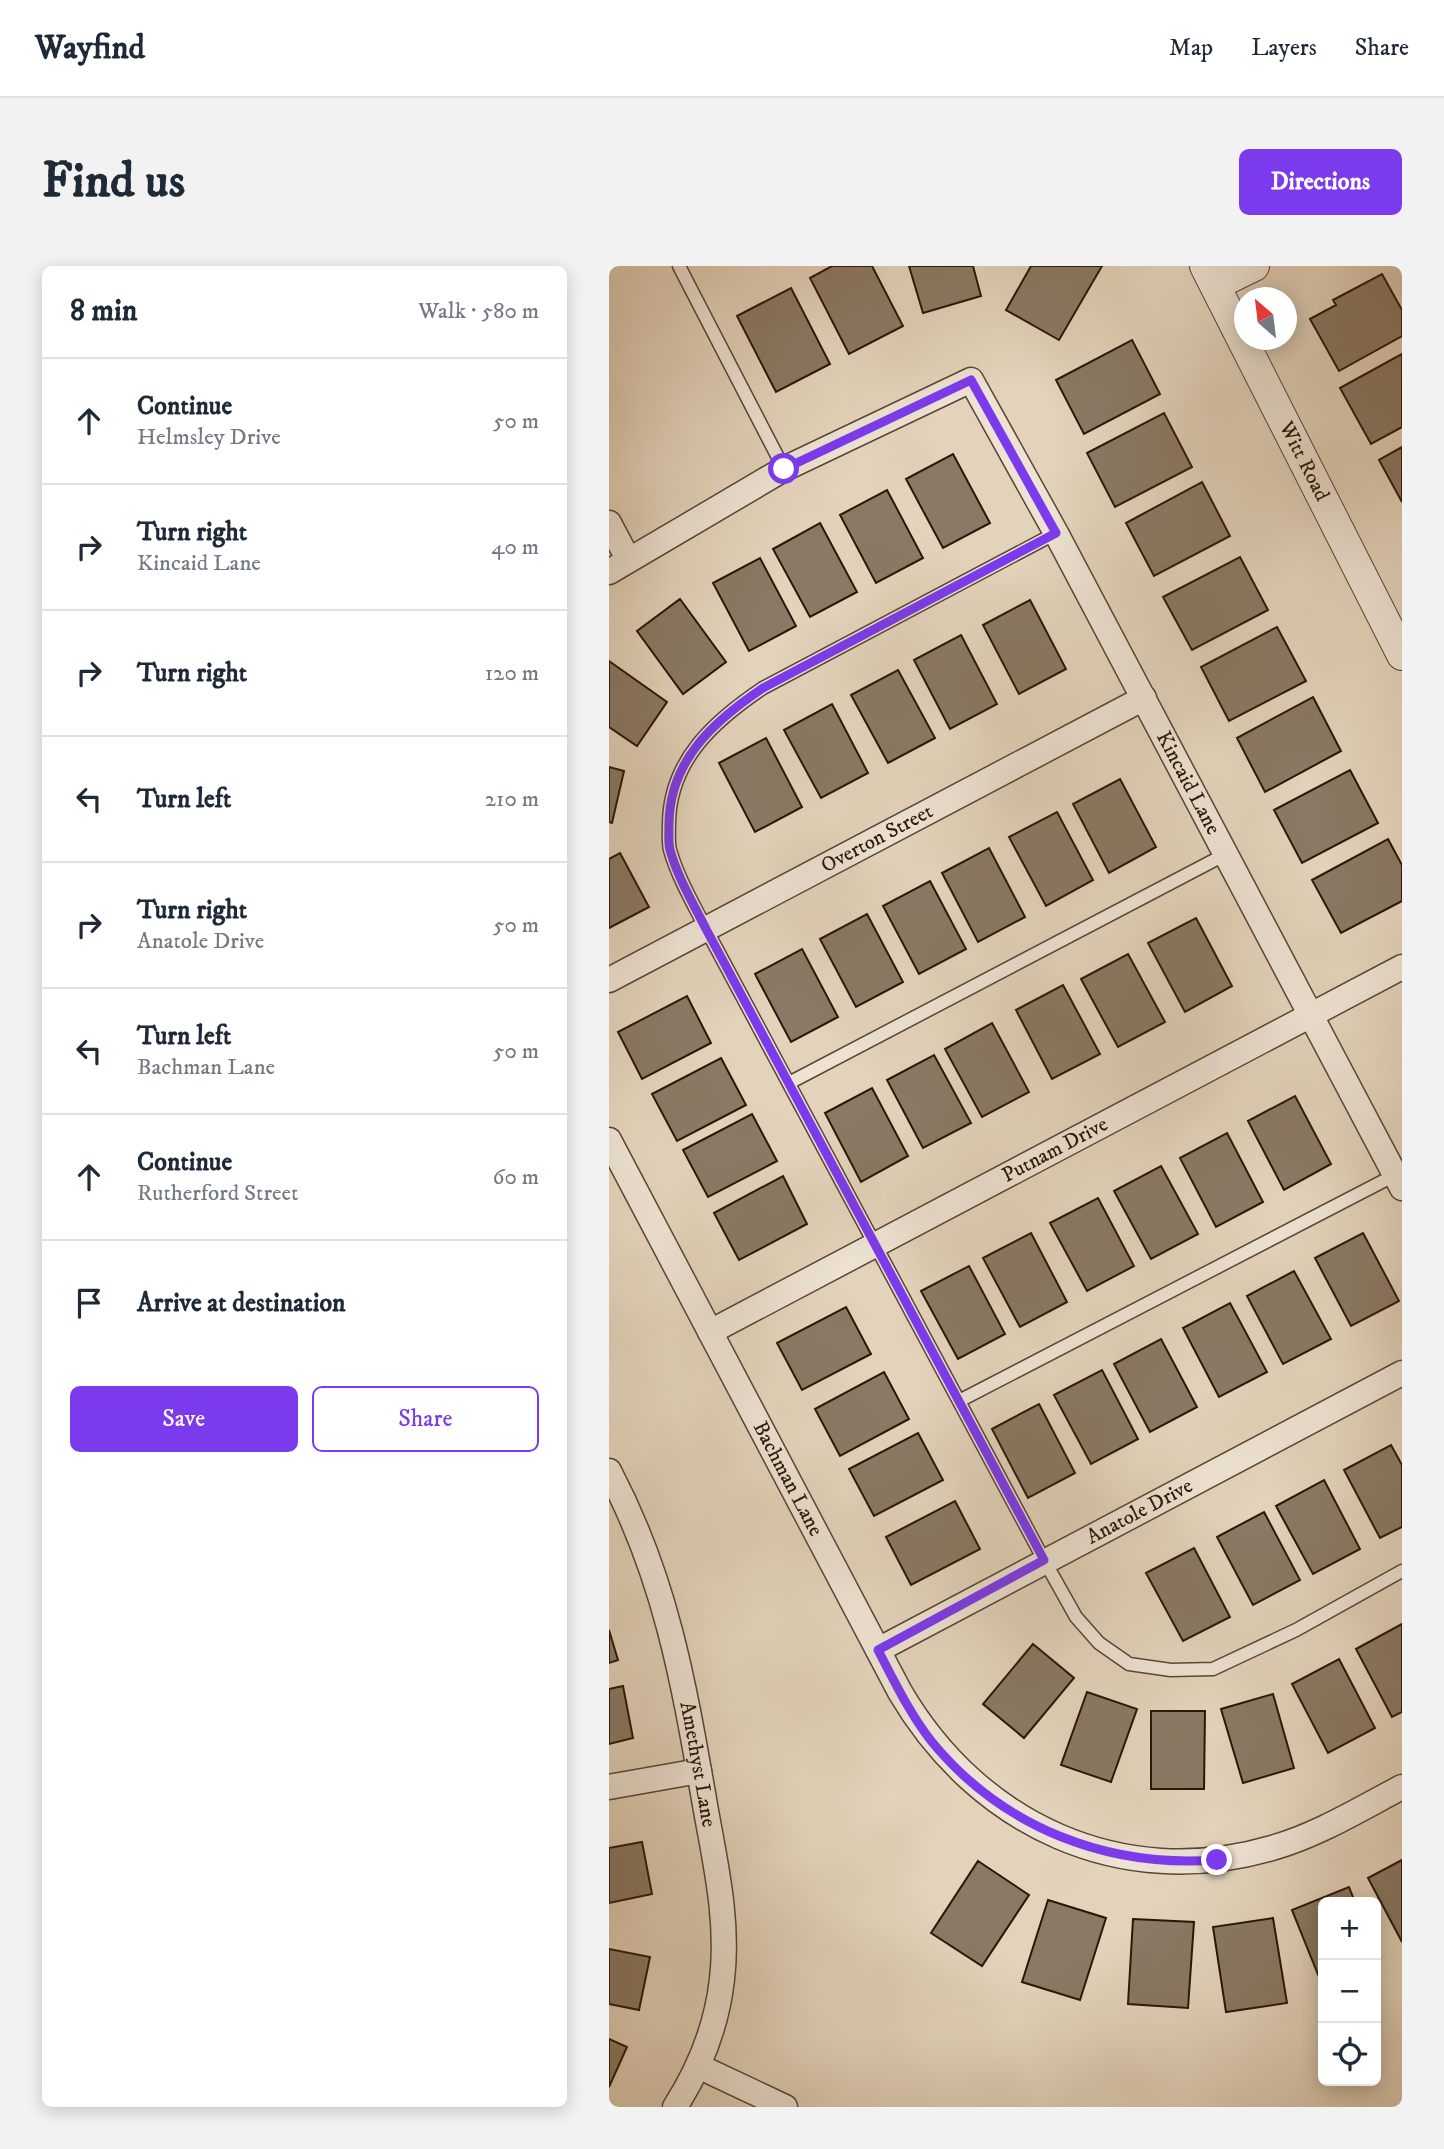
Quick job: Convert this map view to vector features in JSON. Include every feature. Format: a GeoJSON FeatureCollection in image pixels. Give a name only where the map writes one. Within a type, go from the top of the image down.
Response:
{"type":"FeatureCollection","features":[{"type":"Feature","properties":{"kind":"street"},"geometry":{"type":"LineString","coordinates":[[1210,276],[1254,266]]}},
{"type":"Feature","properties":{"kind":"street","name":"Witt Road"},"geometry":{"type":"LineString","coordinates":[[1210,276],[1402,655]]}},
{"type":"Feature","properties":{"kind":"street","name":"Kincaid Lane"},"geometry":{"type":"LineString","coordinates":[[784,469],[971,380],[1144,698],[1398,1182]]}},
{"type":"Feature","properties":{"kind":"street"},"geometry":{"type":"LineString","coordinates":[[609,523],[618,565],[784,469]]}},
{"type":"Feature","properties":{"kind":"street","name":"Overton Street"},"geometry":{"type":"LineString","coordinates":[[609,980],[1144,698]]}},
{"type":"Feature","properties":{"kind":"street","name":"Putnam Drive"},"geometry":{"type":"LineString","coordinates":[[710,1332],[1402,967]]}},
{"type":"Feature","properties":{"kind":"street","name":"Bachman Lane"},"geometry":{"type":"LineString","coordinates":[[609,1140],[878,1650],[931,1740],[957,1769],[992,1800],[1043,1830],[1089,1848],[1128,1857],[1187,1862],[1246,1855],[1275,1848],[1330,1825],[1402,1787]]}},
{"type":"Feature","properties":{"kind":"street","name":"Anatole Drive"},"geometry":{"type":"LineString","coordinates":[[878,1650],[1402,1373]]}},
{"type":"Feature","properties":{"kind":"street","name":"Amethyst Lane"},"geometry":{"type":"LineString","coordinates":[[609,1471],[634,1522],[660,1588],[677,1656],[719,1887],[724,1948],[717,2008],[698,2066],[675,2107]]}},
{"type":"Feature","properties":{"kind":"street"},"geometry":{"type":"LineString","coordinates":[[609,1787],[699,1771]]}},
{"type":"Feature","properties":{"kind":"street"},"geometry":{"type":"LineString","coordinates":[[698,2066],[785,2107]]}},
{"type":"Feature","properties":{"kind":"lane"},"geometry":{"type":"LineString","coordinates":[[679,266],[784,469]]}},
{"type":"Feature","properties":{"kind":"lane"},"geometry":{"type":"LineString","coordinates":[[1056,533],[763,688],[730,710],[701,737],[681,770],[670,807],[669,847],[706,929],[1044,1560],[1076,1617],[1099,1643],[1129,1664],[1171,1670],[1213,1669],[1296,1630],[1402,1571]]}},
{"type":"Feature","properties":{"kind":"lane"},"geometry":{"type":"LineString","coordinates":[[789,1083],[1226,854]]}},
{"type":"Feature","properties":{"kind":"lane"},"geometry":{"type":"LineString","coordinates":[[959,1401],[1398,1182]]}},
{"type":"Feature","properties":{"kind":"building"},"geometry":{"type":"Polygon","coordinates":[[[832,266],[872,266],[903,326],[849,354],[810,278],[832,266]]]}},
{"type":"Feature","properties":{"kind":"building"},"geometry":{"type":"Polygon","coordinates":[[[909,266],[973,266],[981,296],[923,313],[909,266]]]}},
{"type":"Feature","properties":{"kind":"building"},"geometry":{"type":"Polygon","coordinates":[[[1031,266],[1102,266],[1059,340],[1006,310],[1031,266]]]}},
{"type":"Feature","properties":{"kind":"building"},"geometry":{"type":"Polygon","coordinates":[[[1382,274],[1402,310],[1402,336],[1339,371],[1310,319],[1336,305],[1333,300],[1382,274]]]}},
{"type":"Feature","properties":{"kind":"building"},"geometry":{"type":"Polygon","coordinates":[[[791,288],[830,364],[776,392],[737,316],[791,288]]]}},
{"type":"Feature","properties":{"kind":"building"},"geometry":{"type":"Polygon","coordinates":[[[1132,340],[1160,394],[1084,434],[1056,380],[1132,340]]]}},
{"type":"Feature","properties":{"kind":"building"},"geometry":{"type":"Polygon","coordinates":[[[1402,354],[1402,427],[1371,444],[1340,388],[1402,354]]]}},
{"type":"Feature","properties":{"kind":"building"},"geometry":{"type":"Polygon","coordinates":[[[1164,413],[1192,467],[1115,507],[1087,453],[1164,413]]]}},
{"type":"Feature","properties":{"kind":"building"},"geometry":{"type":"Polygon","coordinates":[[[1402,447],[1402,502],[1379,460],[1402,447]]]}},
{"type":"Feature","properties":{"kind":"building"},"geometry":{"type":"Polygon","coordinates":[[[953,454],[990,523],[943,548],[906,479],[953,454]]]}},
{"type":"Feature","properties":{"kind":"building"},"geometry":{"type":"Polygon","coordinates":[[[1202,482],[1230,536],[1154,576],[1126,523],[1202,482]]]}},
{"type":"Feature","properties":{"kind":"building"},"geometry":{"type":"Polygon","coordinates":[[[887,490],[923,558],[876,583],[840,515],[887,490]]]}},
{"type":"Feature","properties":{"kind":"building"},"geometry":{"type":"Polygon","coordinates":[[[820,523],[857,592],[810,617],[773,549],[820,523]]]}},
{"type":"Feature","properties":{"kind":"building"},"geometry":{"type":"Polygon","coordinates":[[[1240,557],[1268,610],[1192,650],[1163,597],[1240,557]]]}},
{"type":"Feature","properties":{"kind":"building"},"geometry":{"type":"Polygon","coordinates":[[[760,558],[796,626],[749,651],[713,583],[760,558]]]}},
{"type":"Feature","properties":{"kind":"building"},"geometry":{"type":"Polygon","coordinates":[[[680,599],[726,662],[683,694],[637,631],[680,599]]]}},
{"type":"Feature","properties":{"kind":"building"},"geometry":{"type":"Polygon","coordinates":[[[1030,600],[1066,669],[1019,694],[983,625],[1030,600]]]}},
{"type":"Feature","properties":{"kind":"building"},"geometry":{"type":"Polygon","coordinates":[[[1277,627],[1306,681],[1229,721],[1201,667],[1277,627]]]}},
{"type":"Feature","properties":{"kind":"building"},"geometry":{"type":"Polygon","coordinates":[[[961,635],[997,704],[950,729],[914,660],[961,635]]]}},
{"type":"Feature","properties":{"kind":"building"},"geometry":{"type":"Polygon","coordinates":[[[609,661],[667,702],[637,746],[609,727],[609,661]]]}},
{"type":"Feature","properties":{"kind":"building"},"geometry":{"type":"Polygon","coordinates":[[[898,670],[935,738],[888,763],[851,695],[898,670]]]}},
{"type":"Feature","properties":{"kind":"building"},"geometry":{"type":"Polygon","coordinates":[[[1313,697],[1341,751],[1265,792],[1237,738],[1313,697]]]}},
{"type":"Feature","properties":{"kind":"building"},"geometry":{"type":"Polygon","coordinates":[[[832,704],[868,773],[821,798],[784,730],[832,704]]]}},
{"type":"Feature","properties":{"kind":"building"},"geometry":{"type":"Polygon","coordinates":[[[766,738],[802,807],[755,832],[719,763],[766,738]]]}},
{"type":"Feature","properties":{"kind":"building"},"geometry":{"type":"Polygon","coordinates":[[[609,767],[624,771],[612,823],[609,822],[609,767]]]}},
{"type":"Feature","properties":{"kind":"building"},"geometry":{"type":"Polygon","coordinates":[[[1350,770],[1378,823],[1302,863],[1274,810],[1350,770]]]}},
{"type":"Feature","properties":{"kind":"building"},"geometry":{"type":"Polygon","coordinates":[[[1120,779],[1156,847],[1109,873],[1073,804],[1120,779]]]}},
{"type":"Feature","properties":{"kind":"building"},"geometry":{"type":"Polygon","coordinates":[[[1057,812],[1093,880],[1046,906],[1009,837],[1057,812]]]}},
{"type":"Feature","properties":{"kind":"building"},"geometry":{"type":"Polygon","coordinates":[[[1388,839],[1402,865],[1402,901],[1341,933],[1312,880],[1388,839]]]}},
{"type":"Feature","properties":{"kind":"building"},"geometry":{"type":"Polygon","coordinates":[[[989,848],[1025,917],[978,942],[942,873],[989,848]]]}},
{"type":"Feature","properties":{"kind":"building"},"geometry":{"type":"Polygon","coordinates":[[[620,853],[649,907],[609,928],[609,859],[620,853]]]}},
{"type":"Feature","properties":{"kind":"building"},"geometry":{"type":"Polygon","coordinates":[[[930,881],[966,949],[919,974],[883,906],[930,881]]]}},
{"type":"Feature","properties":{"kind":"building"},"geometry":{"type":"Polygon","coordinates":[[[867,914],[903,982],[856,1007],[820,939],[867,914]]]}},
{"type":"Feature","properties":{"kind":"building"},"geometry":{"type":"Polygon","coordinates":[[[1196,918],[1232,986],[1185,1012],[1148,943],[1196,918]]]}},
{"type":"Feature","properties":{"kind":"building"},"geometry":{"type":"Polygon","coordinates":[[[802,949],[838,1017],[791,1042],[755,974],[802,949]]]}},
{"type":"Feature","properties":{"kind":"building"},"geometry":{"type":"Polygon","coordinates":[[[1128,954],[1165,1022],[1118,1047],[1081,979],[1128,954]]]}},
{"type":"Feature","properties":{"kind":"building"},"geometry":{"type":"Polygon","coordinates":[[[1063,985],[1100,1054],[1052,1079],[1016,1010],[1063,985]]]}},
{"type":"Feature","properties":{"kind":"building"},"geometry":{"type":"Polygon","coordinates":[[[687,996],[711,1043],[642,1079],[618,1032],[687,996]]]}},
{"type":"Feature","properties":{"kind":"building"},"geometry":{"type":"Polygon","coordinates":[[[992,1023],[1029,1092],[982,1117],[945,1049],[992,1023]]]}},
{"type":"Feature","properties":{"kind":"building"},"geometry":{"type":"Polygon","coordinates":[[[934,1055],[971,1123],[923,1148],[887,1080],[934,1055]]]}},
{"type":"Feature","properties":{"kind":"building"},"geometry":{"type":"Polygon","coordinates":[[[721,1058],[746,1105],[677,1141],[652,1094],[721,1058]]]}},
{"type":"Feature","properties":{"kind":"building"},"geometry":{"type":"Polygon","coordinates":[[[872,1088],[908,1156],[861,1182],[825,1113],[872,1088]]]}},
{"type":"Feature","properties":{"kind":"building"},"geometry":{"type":"Polygon","coordinates":[[[1295,1096],[1331,1164],[1284,1190],[1248,1121],[1295,1096]]]}},
{"type":"Feature","properties":{"kind":"building"},"geometry":{"type":"Polygon","coordinates":[[[752,1114],[777,1161],[708,1197],[683,1150],[752,1114]]]}},
{"type":"Feature","properties":{"kind":"building"},"geometry":{"type":"Polygon","coordinates":[[[1227,1133],[1263,1202],[1216,1227],[1180,1158],[1227,1133]]]}},
{"type":"Feature","properties":{"kind":"building"},"geometry":{"type":"Polygon","coordinates":[[[1161,1166],[1198,1234],[1151,1259],[1114,1191],[1161,1166]]]}},
{"type":"Feature","properties":{"kind":"building"},"geometry":{"type":"Polygon","coordinates":[[[783,1176],[807,1224],[739,1260],[714,1213],[783,1176]]]}},
{"type":"Feature","properties":{"kind":"building"},"geometry":{"type":"Polygon","coordinates":[[[1098,1198],[1134,1266],[1087,1291],[1050,1223],[1098,1198]]]}},
{"type":"Feature","properties":{"kind":"building"},"geometry":{"type":"Polygon","coordinates":[[[1031,1233],[1067,1302],[1020,1327],[983,1258],[1031,1233]]]}},
{"type":"Feature","properties":{"kind":"building"},"geometry":{"type":"Polygon","coordinates":[[[1363,1233],[1399,1301],[1351,1326],[1315,1258],[1363,1233]]]}},
{"type":"Feature","properties":{"kind":"building"},"geometry":{"type":"Polygon","coordinates":[[[969,1266],[1005,1334],[958,1359],[921,1291],[969,1266]]]}},
{"type":"Feature","properties":{"kind":"building"},"geometry":{"type":"Polygon","coordinates":[[[1294,1271],[1331,1339],[1283,1364],[1247,1296],[1294,1271]]]}},
{"type":"Feature","properties":{"kind":"building"},"geometry":{"type":"Polygon","coordinates":[[[1230,1303],[1267,1372],[1219,1397],[1183,1328],[1230,1303]]]}},
{"type":"Feature","properties":{"kind":"building"},"geometry":{"type":"Polygon","coordinates":[[[846,1307],[871,1354],[802,1390],[777,1343],[846,1307]]]}},
{"type":"Feature","properties":{"kind":"building"},"geometry":{"type":"Polygon","coordinates":[[[1161,1339],[1197,1407],[1150,1432],[1114,1364],[1161,1339]]]}},
{"type":"Feature","properties":{"kind":"building"},"geometry":{"type":"Polygon","coordinates":[[[1102,1370],[1138,1439],[1091,1464],[1054,1395],[1102,1370]]]}},
{"type":"Feature","properties":{"kind":"building"},"geometry":{"type":"Polygon","coordinates":[[[884,1372],[909,1419],[840,1456],[815,1409],[884,1372]]]}},
{"type":"Feature","properties":{"kind":"building"},"geometry":{"type":"Polygon","coordinates":[[[1039,1404],[1075,1473],[1028,1498],[992,1429],[1039,1404]]]}},
{"type":"Feature","properties":{"kind":"building"},"geometry":{"type":"Polygon","coordinates":[[[918,1433],[943,1480],[874,1516],[849,1469],[918,1433]]]}},
{"type":"Feature","properties":{"kind":"building"},"geometry":{"type":"Polygon","coordinates":[[[1391,1445],[1402,1465],[1402,1527],[1380,1538],[1344,1470],[1391,1445]]]}},
{"type":"Feature","properties":{"kind":"building"},"geometry":{"type":"Polygon","coordinates":[[[1324,1480],[1360,1549],[1313,1574],[1276,1506],[1324,1480]]]}},
{"type":"Feature","properties":{"kind":"building"},"geometry":{"type":"Polygon","coordinates":[[[955,1501],[980,1549],[911,1585],[886,1537],[955,1501]]]}},
{"type":"Feature","properties":{"kind":"building"},"geometry":{"type":"Polygon","coordinates":[[[1264,1512],[1300,1580],[1253,1605],[1217,1537],[1264,1512]]]}},
{"type":"Feature","properties":{"kind":"building"},"geometry":{"type":"Polygon","coordinates":[[[1194,1548],[1230,1617],[1183,1641],[1146,1573],[1194,1548]]]}},
{"type":"Feature","properties":{"kind":"building"},"geometry":{"type":"Polygon","coordinates":[[[1402,1624],[1402,1712],[1392,1717],[1356,1649],[1402,1624]]]}},
{"type":"Feature","properties":{"kind":"building"},"geometry":{"type":"Polygon","coordinates":[[[609,1630],[618,1660],[609,1663],[609,1630]]]}},
{"type":"Feature","properties":{"kind":"building"},"geometry":{"type":"Polygon","coordinates":[[[1033,1644],[1074,1678],[1024,1738],[983,1704],[1033,1644]]]}},
{"type":"Feature","properties":{"kind":"building"},"geometry":{"type":"Polygon","coordinates":[[[1339,1659],[1375,1728],[1328,1753],[1292,1684],[1339,1659]]]}},
{"type":"Feature","properties":{"kind":"building"},"geometry":{"type":"Polygon","coordinates":[[[623,1686],[633,1738],[609,1744],[609,1689],[623,1686]]]}},
{"type":"Feature","properties":{"kind":"building"},"geometry":{"type":"Polygon","coordinates":[[[1087,1692],[1137,1709],[1111,1782],[1061,1765],[1087,1692]]]}},
{"type":"Feature","properties":{"kind":"building"},"geometry":{"type":"Polygon","coordinates":[[[1273,1694],[1294,1768],[1243,1783],[1221,1709],[1273,1694]]]}},
{"type":"Feature","properties":{"kind":"building"},"geometry":{"type":"Polygon","coordinates":[[[1151,1711],[1205,1711],[1204,1789],[1151,1789],[1151,1711]]]}},
{"type":"Feature","properties":{"kind":"building"},"geometry":{"type":"Polygon","coordinates":[[[642,1842],[652,1894],[609,1903],[609,1848],[642,1842]]]}},
{"type":"Feature","properties":{"kind":"building"},"geometry":{"type":"Polygon","coordinates":[[[1402,1860],[1402,1942],[1381,1902],[1381,1897],[1378,1897],[1368,1878],[1402,1860]]]}},
{"type":"Feature","properties":{"kind":"building"},"geometry":{"type":"Polygon","coordinates":[[[978,1861],[1029,1895],[982,1966],[931,1933],[978,1861]]]}},
{"type":"Feature","properties":{"kind":"building"},"geometry":{"type":"Polygon","coordinates":[[[1349,1887],[1353,1897],[1324,1897],[1349,1887]]]}},
{"type":"Feature","properties":{"kind":"building"},"geometry":{"type":"Polygon","coordinates":[[[1048,1900],[1106,1918],[1080,2000],[1022,1982],[1048,1900]]]}},
{"type":"Feature","properties":{"kind":"building"},"geometry":{"type":"Polygon","coordinates":[[[1318,1900],[1318,1975],[1292,1910],[1318,1900]]]}},
{"type":"Feature","properties":{"kind":"building"},"geometry":{"type":"Polygon","coordinates":[[[1273,1918],[1287,2003],[1226,2012],[1213,1927],[1273,1918]]]}},
{"type":"Feature","properties":{"kind":"building"},"geometry":{"type":"Polygon","coordinates":[[[1133,1919],[1194,1922],[1188,2008],[1128,2004],[1133,1919]]]}},
{"type":"Feature","properties":{"kind":"building"},"geometry":{"type":"Polygon","coordinates":[[[609,1949],[650,1957],[639,2010],[609,2004],[609,1949]]]}},
{"type":"Feature","properties":{"kind":"building"},"geometry":{"type":"Polygon","coordinates":[[[609,2039],[627,2047],[609,2087],[609,2039]]]}},
{"type":"Feature","properties":{"kind":"route"},"geometry":{"type":"LineString","coordinates":[[784,469],[971,380],[1056,533],[763,688],[730,710],[701,737],[681,770],[670,807],[669,847],[706,929],[1044,1560],[878,1650],[900,1692],[931,1740],[970,1782],[1017,1816],[1071,1842],[1099,1851],[1157,1861],[1217,1860]]}}]}
